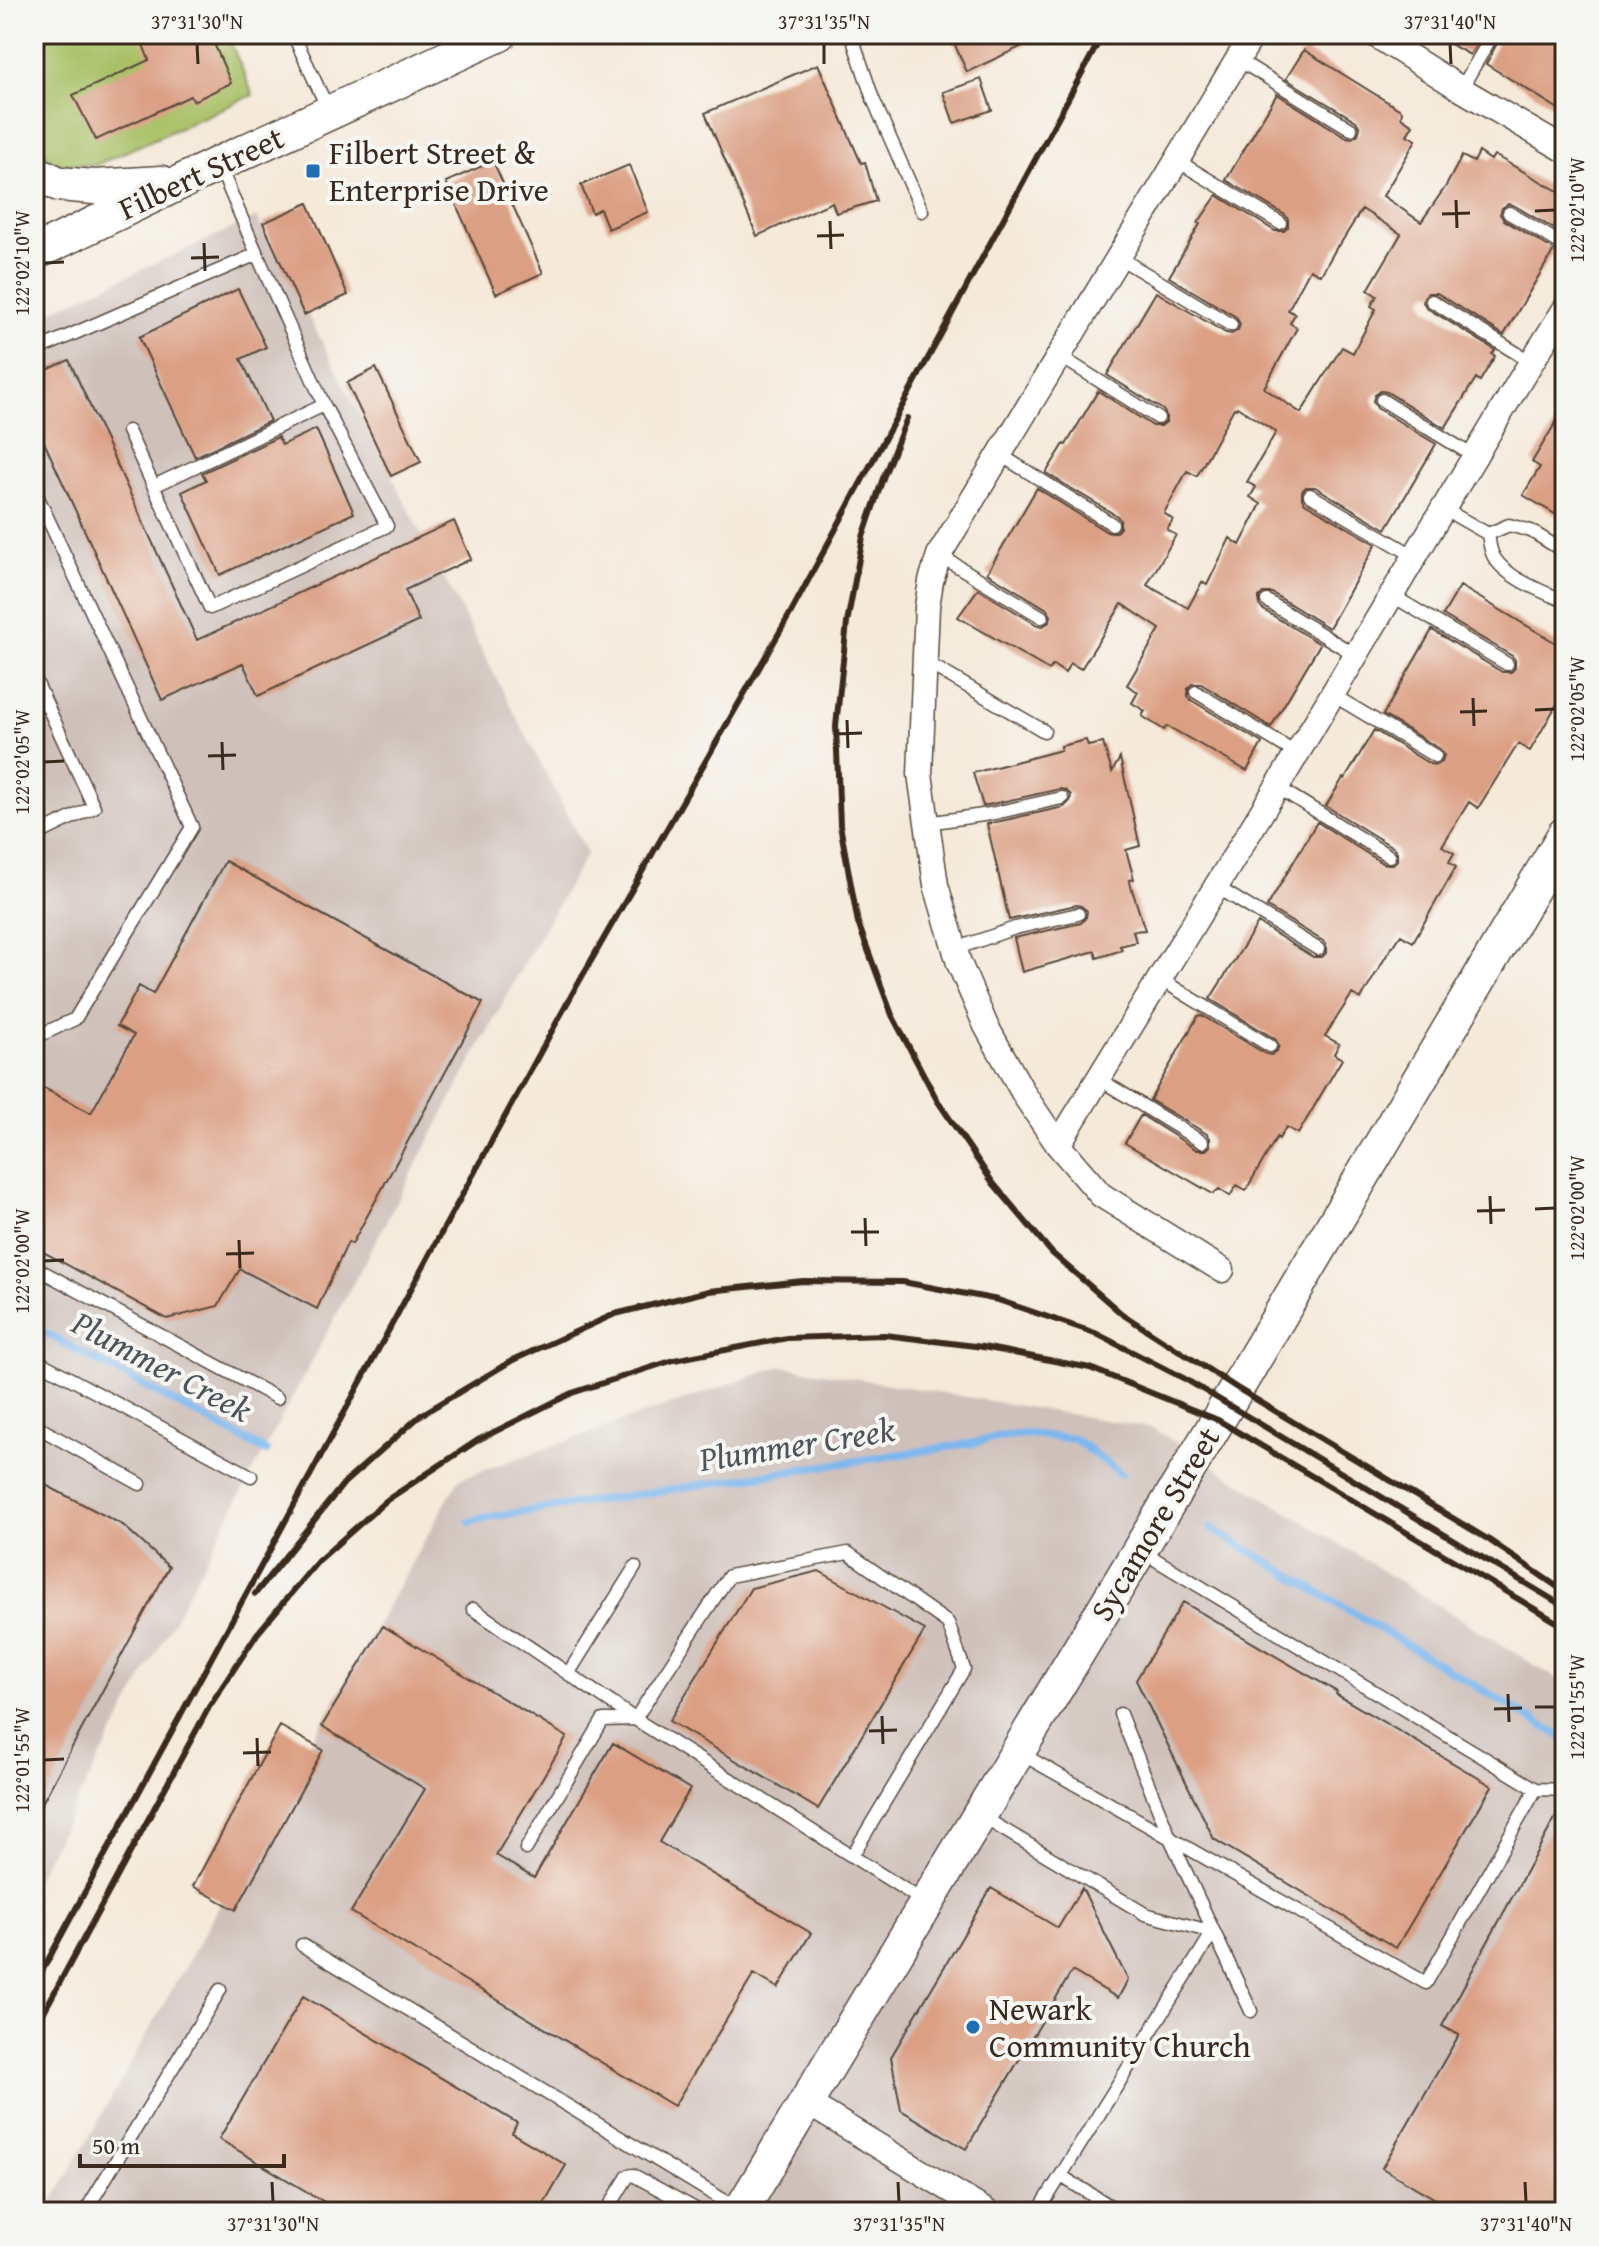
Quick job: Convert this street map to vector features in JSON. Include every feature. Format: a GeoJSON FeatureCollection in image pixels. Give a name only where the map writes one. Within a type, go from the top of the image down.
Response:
{"type":"FeatureCollection","features":[{"type":"Feature","properties":{"kind":"street","name":"Filbert Street"},"geometry":{"type":"LineString","coordinates":[[34,253],[179,182],[500,34]]}},
{"type":"Feature","properties":{"kind":"street"},"geometry":{"type":"LineString","coordinates":[[1222,1270],[1101,1195],[1058,1145],[1025,1096],[986,1026],[955,949],[936,885],[920,774],[927,607],[939,555],[1253,34]]}},
{"type":"Feature","properties":{"kind":"street"},"geometry":{"type":"LineString","coordinates":[[1374,34],[1461,89],[1564,147]]}},
{"type":"Feature","properties":{"kind":"street"},"geometry":{"type":"LineString","coordinates":[[34,172],[59,184],[94,187],[179,182]]}},
{"type":"Feature","properties":{"kind":"street"},"geometry":{"type":"LineString","coordinates":[[1058,1145],[1565,309]]}},
{"type":"Feature","properties":{"kind":"street","name":"Sycamore Street"},"geometry":{"type":"LineString","coordinates":[[740,2212],[1565,834]]}},
{"type":"Feature","properties":{"kind":"street"},"geometry":{"type":"LineString","coordinates":[[806,2102],[974,2209]]}},
{"type":"Feature","properties":{"kind":"lane"},"geometry":{"type":"LineString","coordinates":[[293,34],[329,113]]}},
{"type":"Feature","properties":{"kind":"lane"},"geometry":{"type":"LineString","coordinates":[[851,34],[873,99],[922,211]]}},
{"type":"Feature","properties":{"kind":"lane"},"geometry":{"type":"LineString","coordinates":[[1461,89],[1493,34]]}},
{"type":"Feature","properties":{"kind":"lane"},"geometry":{"type":"LineString","coordinates":[[1237,59],[1351,129]]}},
{"type":"Feature","properties":{"kind":"lane"},"geometry":{"type":"LineString","coordinates":[[1176,160],[1280,223]]}},
{"type":"Feature","properties":{"kind":"lane"},"geometry":{"type":"LineString","coordinates":[[128,431],[210,608],[387,526],[324,405],[218,164]]}},
{"type":"Feature","properties":{"kind":"lane"},"geometry":{"type":"LineString","coordinates":[[1509,213],[1565,246]]}},
{"type":"Feature","properties":{"kind":"lane"},"geometry":{"type":"LineString","coordinates":[[34,351],[257,254]]}},
{"type":"Feature","properties":{"kind":"lane"},"geometry":{"type":"LineString","coordinates":[[1118,257],[1231,325]]}},
{"type":"Feature","properties":{"kind":"lane"},"geometry":{"type":"LineString","coordinates":[[1432,301],[1531,362]]}},
{"type":"Feature","properties":{"kind":"lane"},"geometry":{"type":"LineString","coordinates":[[1058,355],[1158,418]]}},
{"type":"Feature","properties":{"kind":"lane"},"geometry":{"type":"LineString","coordinates":[[1382,400],[1475,457]]}},
{"type":"Feature","properties":{"kind":"lane"},"geometry":{"type":"LineString","coordinates":[[154,486],[324,405]]}},
{"type":"Feature","properties":{"kind":"lane"},"geometry":{"type":"LineString","coordinates":[[999,454],[1112,524]]}},
{"type":"Feature","properties":{"kind":"lane"},"geometry":{"type":"LineString","coordinates":[[34,489],[192,827],[75,1019],[34,1038]]}},
{"type":"Feature","properties":{"kind":"lane"},"geometry":{"type":"LineString","coordinates":[[1310,495],[1416,557]]}},
{"type":"Feature","properties":{"kind":"lane"},"geometry":{"type":"LineString","coordinates":[[1444,509],[1488,534],[1492,554],[1505,571],[1546,593],[1565,599]]}},
{"type":"Feature","properties":{"kind":"lane"},"geometry":{"type":"LineString","coordinates":[[1488,534],[1509,525],[1531,531],[1565,552]]}},
{"type":"Feature","properties":{"kind":"lane"},"geometry":{"type":"LineString","coordinates":[[939,555],[1042,617]]}},
{"type":"Feature","properties":{"kind":"lane"},"geometry":{"type":"LineString","coordinates":[[1393,596],[1507,664]]}},
{"type":"Feature","properties":{"kind":"lane"},"geometry":{"type":"LineString","coordinates":[[1267,601],[1357,656]]}},
{"type":"Feature","properties":{"kind":"lane"},"geometry":{"type":"LineString","coordinates":[[924,661],[1044,731]]}},
{"type":"Feature","properties":{"kind":"lane"},"geometry":{"type":"LineString","coordinates":[[34,677],[94,807],[34,836]]}},
{"type":"Feature","properties":{"kind":"lane"},"geometry":{"type":"LineString","coordinates":[[1196,692],[1297,754]]}},
{"type":"Feature","properties":{"kind":"lane"},"geometry":{"type":"LineString","coordinates":[[1333,695],[1435,756]]}},
{"type":"Feature","properties":{"kind":"lane"},"geometry":{"type":"LineString","coordinates":[[1277,787],[1389,856]]}},
{"type":"Feature","properties":{"kind":"lane"},"geometry":{"type":"LineString","coordinates":[[927,823],[990,814],[1062,798]]}},
{"type":"Feature","properties":{"kind":"lane"},"geometry":{"type":"LineString","coordinates":[[1217,887],[1318,949]]}},
{"type":"Feature","properties":{"kind":"lane"},"geometry":{"type":"LineString","coordinates":[[955,949],[1015,928],[1078,914]]}},
{"type":"Feature","properties":{"kind":"lane"},"geometry":{"type":"LineString","coordinates":[[1160,979],[1270,1046]]}},
{"type":"Feature","properties":{"kind":"lane"},"geometry":{"type":"LineString","coordinates":[[1099,1079],[1202,1142]]}},
{"type":"Feature","properties":{"kind":"lane"},"geometry":{"type":"LineString","coordinates":[[34,1267],[277,1398]]}},
{"type":"Feature","properties":{"kind":"lane"},"geometry":{"type":"LineString","coordinates":[[34,1359],[251,1476]]}},
{"type":"Feature","properties":{"kind":"lane"},"geometry":{"type":"LineString","coordinates":[[34,1425],[140,1484]]}},
{"type":"Feature","properties":{"kind":"lane"},"geometry":{"type":"LineString","coordinates":[[1139,1550],[1536,1789],[1565,1790]]}},
{"type":"Feature","properties":{"kind":"lane"},"geometry":{"type":"LineString","coordinates":[[635,1719],[729,1576],[848,1553],[948,1623],[964,1669],[852,1856]]}},
{"type":"Feature","properties":{"kind":"lane"},"geometry":{"type":"LineString","coordinates":[[568,1674],[635,1567]]}},
{"type":"Feature","properties":{"kind":"lane"},"geometry":{"type":"LineString","coordinates":[[473,1609],[635,1719],[926,1903]]}},
{"type":"Feature","properties":{"kind":"lane"},"geometry":{"type":"LineString","coordinates":[[1120,1714],[1171,1840],[1251,2011]]}},
{"type":"Feature","properties":{"kind":"lane"},"geometry":{"type":"LineString","coordinates":[[526,1849],[603,1720],[635,1719]]}},
{"type":"Feature","properties":{"kind":"lane"},"geometry":{"type":"LineString","coordinates":[[1017,1751],[1426,1983],[1536,1789]]}},
{"type":"Feature","properties":{"kind":"lane"},"geometry":{"type":"LineString","coordinates":[[978,1814],[1145,1914],[1213,1932]]}},
{"type":"Feature","properties":{"kind":"lane"},"geometry":{"type":"LineString","coordinates":[[1038,2212],[1213,1932]]}},
{"type":"Feature","properties":{"kind":"lane"},"geometry":{"type":"LineString","coordinates":[[302,1945],[740,2212]]}},
{"type":"Feature","properties":{"kind":"lane"},"geometry":{"type":"LineString","coordinates":[[85,2212],[220,1990]]}},
{"type":"Feature","properties":{"kind":"lane"},"geometry":{"type":"LineString","coordinates":[[606,2212],[628,2176],[633,2175],[701,2212]]}},
{"type":"Feature","properties":{"kind":"lane"},"geometry":{"type":"LineString","coordinates":[[1061,2176],[1120,2212]]}},
{"type":"Feature","properties":{"kind":"shaded area"},"geometry":{"type":"Polygon","coordinates":[[[257,217],[587,853],[517,976],[34,1882],[34,319],[257,217]]]}},
{"type":"Feature","properties":{"kind":"shaded area"},"geometry":{"type":"Polygon","coordinates":[[[781,1366],[1152,1428],[1565,1684],[1565,2212],[47,2212],[459,1479],[781,1366]]]}},
{"type":"Feature","properties":{"kind":"green space"},"geometry":{"type":"Polygon","coordinates":[[[34,34],[227,34],[253,95],[96,165],[54,164],[34,139],[34,34]]]}},
{"type":"Feature","properties":{"kind":"building"},"geometry":{"type":"Polygon","coordinates":[[[139,34],[210,34],[231,83],[194,101],[190,96],[96,140],[73,95],[149,60],[139,34]]]}},
{"type":"Feature","properties":{"kind":"building"},"geometry":{"type":"Polygon","coordinates":[[[950,34],[1048,34],[967,72],[950,34]]]}},
{"type":"Feature","properties":{"kind":"building"},"geometry":{"type":"Polygon","coordinates":[[[1432,34],[1483,34],[1470,55],[1432,34]]]}},
{"type":"Feature","properties":{"kind":"building"},"geometry":{"type":"Polygon","coordinates":[[[1502,34],[1565,34],[1565,113],[1486,64],[1502,34]]]}},
{"type":"Feature","properties":{"kind":"building"},"geometry":{"type":"Polygon","coordinates":[[[1304,50],[1402,111],[1401,117],[1413,125],[1407,135],[1416,140],[1383,196],[1421,222],[1462,156],[1474,162],[1479,152],[1491,160],[1494,155],[1565,195],[1565,230],[1563,234],[1513,205],[1502,208],[1500,214],[1504,220],[1554,250],[1504,335],[1437,293],[1428,293],[1424,297],[1427,308],[1495,350],[1492,354],[1495,356],[1480,381],[1476,378],[1445,428],[1387,392],[1381,391],[1375,395],[1373,401],[1377,408],[1436,444],[1386,529],[1315,487],[1306,487],[1302,491],[1305,503],[1376,544],[1329,628],[1272,593],[1263,593],[1259,597],[1262,609],[1320,644],[1271,727],[1201,684],[1192,684],[1188,688],[1191,700],[1262,743],[1247,771],[1167,726],[1164,730],[1142,716],[1145,711],[1132,703],[1138,692],[1127,685],[1160,629],[1122,604],[1081,669],[1070,663],[1065,673],[1053,665],[1049,670],[958,617],[978,589],[1037,625],[1043,626],[1049,622],[1051,616],[1047,609],[987,573],[1037,488],[1107,532],[1116,532],[1120,528],[1117,516],[1046,473],[1098,391],[1153,426],[1166,422],[1163,410],[1107,375],[1156,292],[1226,333],[1232,334],[1238,330],[1240,324],[1236,317],[1169,277],[1217,195],[1275,231],[1284,231],[1288,227],[1285,215],[1226,180],[1277,94],[1346,137],[1352,138],[1358,134],[1360,128],[1356,121],[1286,79],[1304,50]],[[1362,209],[1321,275],[1310,269],[1288,310],[1295,314],[1290,323],[1297,328],[1264,388],[1301,413],[1342,347],[1353,353],[1376,309],[1371,306],[1377,296],[1368,290],[1401,234],[1362,209]],[[1237,407],[1197,476],[1187,471],[1164,513],[1173,520],[1167,530],[1176,535],[1147,585],[1188,608],[1202,582],[1207,585],[1230,538],[1240,545],[1261,504],[1250,497],[1256,487],[1247,482],[1276,432],[1237,407]]]}},
{"type":"Feature","properties":{"kind":"building"},"geometry":{"type":"Polygon","coordinates":[[[818,64],[861,163],[865,162],[876,201],[836,213],[832,202],[757,236],[705,113],[818,64]]]}},
{"type":"Feature","properties":{"kind":"building"},"geometry":{"type":"Polygon","coordinates":[[[981,79],[992,110],[954,123],[943,92],[981,79]]]}},
{"type":"Feature","properties":{"kind":"building"},"geometry":{"type":"Polygon","coordinates":[[[493,161],[543,273],[496,294],[446,182],[493,161]]]}},
{"type":"Feature","properties":{"kind":"building"},"geometry":{"type":"Polygon","coordinates":[[[629,165],[648,212],[608,229],[600,209],[592,213],[581,185],[629,165]]]}},
{"type":"Feature","properties":{"kind":"building"},"geometry":{"type":"Polygon","coordinates":[[[308,203],[348,295],[304,315],[263,223],[308,203]]]}},
{"type":"Feature","properties":{"kind":"building"},"geometry":{"type":"Polygon","coordinates":[[[238,289],[266,347],[241,359],[270,421],[195,457],[139,337],[238,289]]]}},
{"type":"Feature","properties":{"kind":"building"},"geometry":{"type":"Polygon","coordinates":[[[69,360],[197,640],[454,521],[471,559],[405,590],[419,621],[258,696],[243,663],[162,700],[34,420],[34,376],[69,360]]]}},
{"type":"Feature","properties":{"kind":"building"},"geometry":{"type":"Polygon","coordinates":[[[376,368],[421,462],[391,476],[347,383],[376,368]]]}},
{"type":"Feature","properties":{"kind":"building"},"geometry":{"type":"Polygon","coordinates":[[[1565,407],[1565,520],[1523,495],[1540,467],[1532,462],[1565,407]]]}},
{"type":"Feature","properties":{"kind":"building"},"geometry":{"type":"Polygon","coordinates":[[[316,429],[354,513],[220,575],[182,492],[206,480],[202,473],[278,437],[282,445],[316,429]]]}},
{"type":"Feature","properties":{"kind":"building"},"geometry":{"type":"Polygon","coordinates":[[[1460,586],[1561,646],[1557,653],[1565,658],[1565,690],[1530,751],[1518,744],[1478,808],[1469,802],[1442,846],[1454,853],[1449,862],[1456,867],[1413,942],[1401,935],[1361,999],[1352,994],[1325,1036],[1339,1044],[1334,1054],[1342,1059],[1298,1134],[1286,1127],[1246,1190],[1237,1185],[1230,1196],[1219,1189],[1213,1194],[1125,1143],[1141,1115],[1197,1150],[1206,1150],[1210,1146],[1207,1134],[1150,1100],[1198,1016],[1266,1054],[1277,1051],[1279,1045],[1275,1039],[1210,999],[1258,923],[1313,957],[1322,957],[1326,953],[1323,941],[1267,907],[1317,822],[1384,864],[1393,864],[1397,860],[1394,848],[1326,806],[1374,730],[1430,764],[1436,765],[1442,761],[1444,755],[1440,749],[1383,715],[1432,630],[1502,672],[1511,672],[1515,668],[1512,656],[1443,615],[1460,586]]]}},
{"type":"Feature","properties":{"kind":"building"},"geometry":{"type":"Polygon","coordinates":[[[1086,740],[1088,746],[1103,743],[1112,772],[1120,758],[1140,846],[1126,850],[1134,879],[1129,880],[1145,930],[1133,931],[1136,942],[1120,946],[1122,950],[1097,958],[1095,951],[1022,972],[1014,938],[1081,923],[1087,911],[1076,905],[1009,920],[987,824],[1064,807],[1071,795],[1060,789],[983,806],[973,773],[1061,750],[1061,746],[1086,740]]]}},
{"type":"Feature","properties":{"kind":"building"},"geometry":{"type":"Polygon","coordinates":[[[225,861],[483,1003],[352,1244],[348,1242],[317,1309],[240,1269],[218,1306],[167,1319],[34,1247],[34,1083],[91,1113],[134,1035],[117,1026],[139,986],[153,994],[225,861]]]}},
{"type":"Feature","properties":{"kind":"building"},"geometry":{"type":"Polygon","coordinates":[[[34,1479],[123,1525],[169,1567],[34,1818],[34,1479]]]}},
{"type":"Feature","properties":{"kind":"building"},"geometry":{"type":"Polygon","coordinates":[[[819,1571],[925,1630],[818,1809],[669,1721],[751,1588],[819,1571]]]}},
{"type":"Feature","properties":{"kind":"building"},"geometry":{"type":"Polygon","coordinates":[[[1183,1602],[1492,1786],[1396,1948],[1214,1839],[1136,1680],[1183,1602]]]}},
{"type":"Feature","properties":{"kind":"building"},"geometry":{"type":"Polygon","coordinates":[[[383,1626],[567,1737],[496,1855],[534,1878],[613,1743],[690,1789],[659,1842],[811,1933],[778,1988],[754,1974],[674,2106],[351,1912],[425,1789],[322,1726],[383,1626]]]}},
{"type":"Feature","properties":{"kind":"building"},"geometry":{"type":"Polygon","coordinates":[[[280,1726],[323,1750],[236,1910],[193,1886],[280,1726]]]}},
{"type":"Feature","properties":{"kind":"building"},"geometry":{"type":"Polygon","coordinates":[[[1565,1800],[1565,2212],[1458,2212],[1382,2168],[1459,2035],[1442,2026],[1565,1800]]]}},
{"type":"Feature","properties":{"kind":"building","name":"Newark Community Church"},"geometry":{"type":"Polygon","coordinates":[[[991,1888],[1058,1928],[1082,1888],[1128,1980],[1118,1998],[1072,1971],[966,2149],[901,2110],[891,2057],[991,1888]]]}},
{"type":"Feature","properties":{"kind":"building"},"geometry":{"type":"Polygon","coordinates":[[[303,1996],[517,2123],[512,2133],[566,2165],[539,2212],[341,2212],[219,2139],[303,1996]]]}},
{"type":"Feature","properties":{"kind":"waterway","name":"Plummer Creek"},"geometry":{"type":"LineString","coordinates":[[34,1327],[266,1451]]}},
{"type":"Feature","properties":{"kind":"waterway","name":"Plummer Creek"},"geometry":{"type":"LineString","coordinates":[[470,1522],[1027,1434],[1075,1439],[1121,1474]]}},
{"type":"Feature","properties":{"kind":"waterway","name":"Plummer Creek"},"geometry":{"type":"LineString","coordinates":[[1211,1528],[1565,1739]]}},
{"type":"Feature","properties":{"kind":"railway"},"geometry":{"type":"LineString","coordinates":[[34,1986],[444,1228],[576,987],[790,614],[1103,34]]}},
{"type":"Feature","properties":{"kind":"railway"},"geometry":{"type":"LineString","coordinates":[[907,418],[863,537],[847,623],[836,726],[840,825],[858,923],[892,1015],[937,1100],[993,1183],[1052,1253],[1122,1314],[1237,1388],[1489,1540],[1565,1592]]}},
{"type":"Feature","properties":{"kind":"railway"},"geometry":{"type":"LineString","coordinates":[[255,1594],[344,1483],[421,1415],[513,1360],[615,1314],[709,1291],[803,1281],[903,1282],[998,1300],[1095,1333],[1185,1379],[1565,1607]]}},
{"type":"Feature","properties":{"kind":"railway"},"geometry":{"type":"LineString","coordinates":[[34,2030],[209,1707],[257,1634],[318,1561],[387,1500],[478,1440],[572,1393],[674,1360],[787,1338],[885,1335],[983,1347],[1090,1368],[1218,1420],[1565,1627]]}},
{"type":"Feature","properties":{"kind":"place","name":"Filbert Street & Enterprise Drive"},"geometry":{"type":"Point","coordinates":[313,171]}},
{"type":"Feature","properties":{"kind":"place","name":"Newark Community Church"},"geometry":{"type":"Point","coordinates":[973,2027]}}]}
